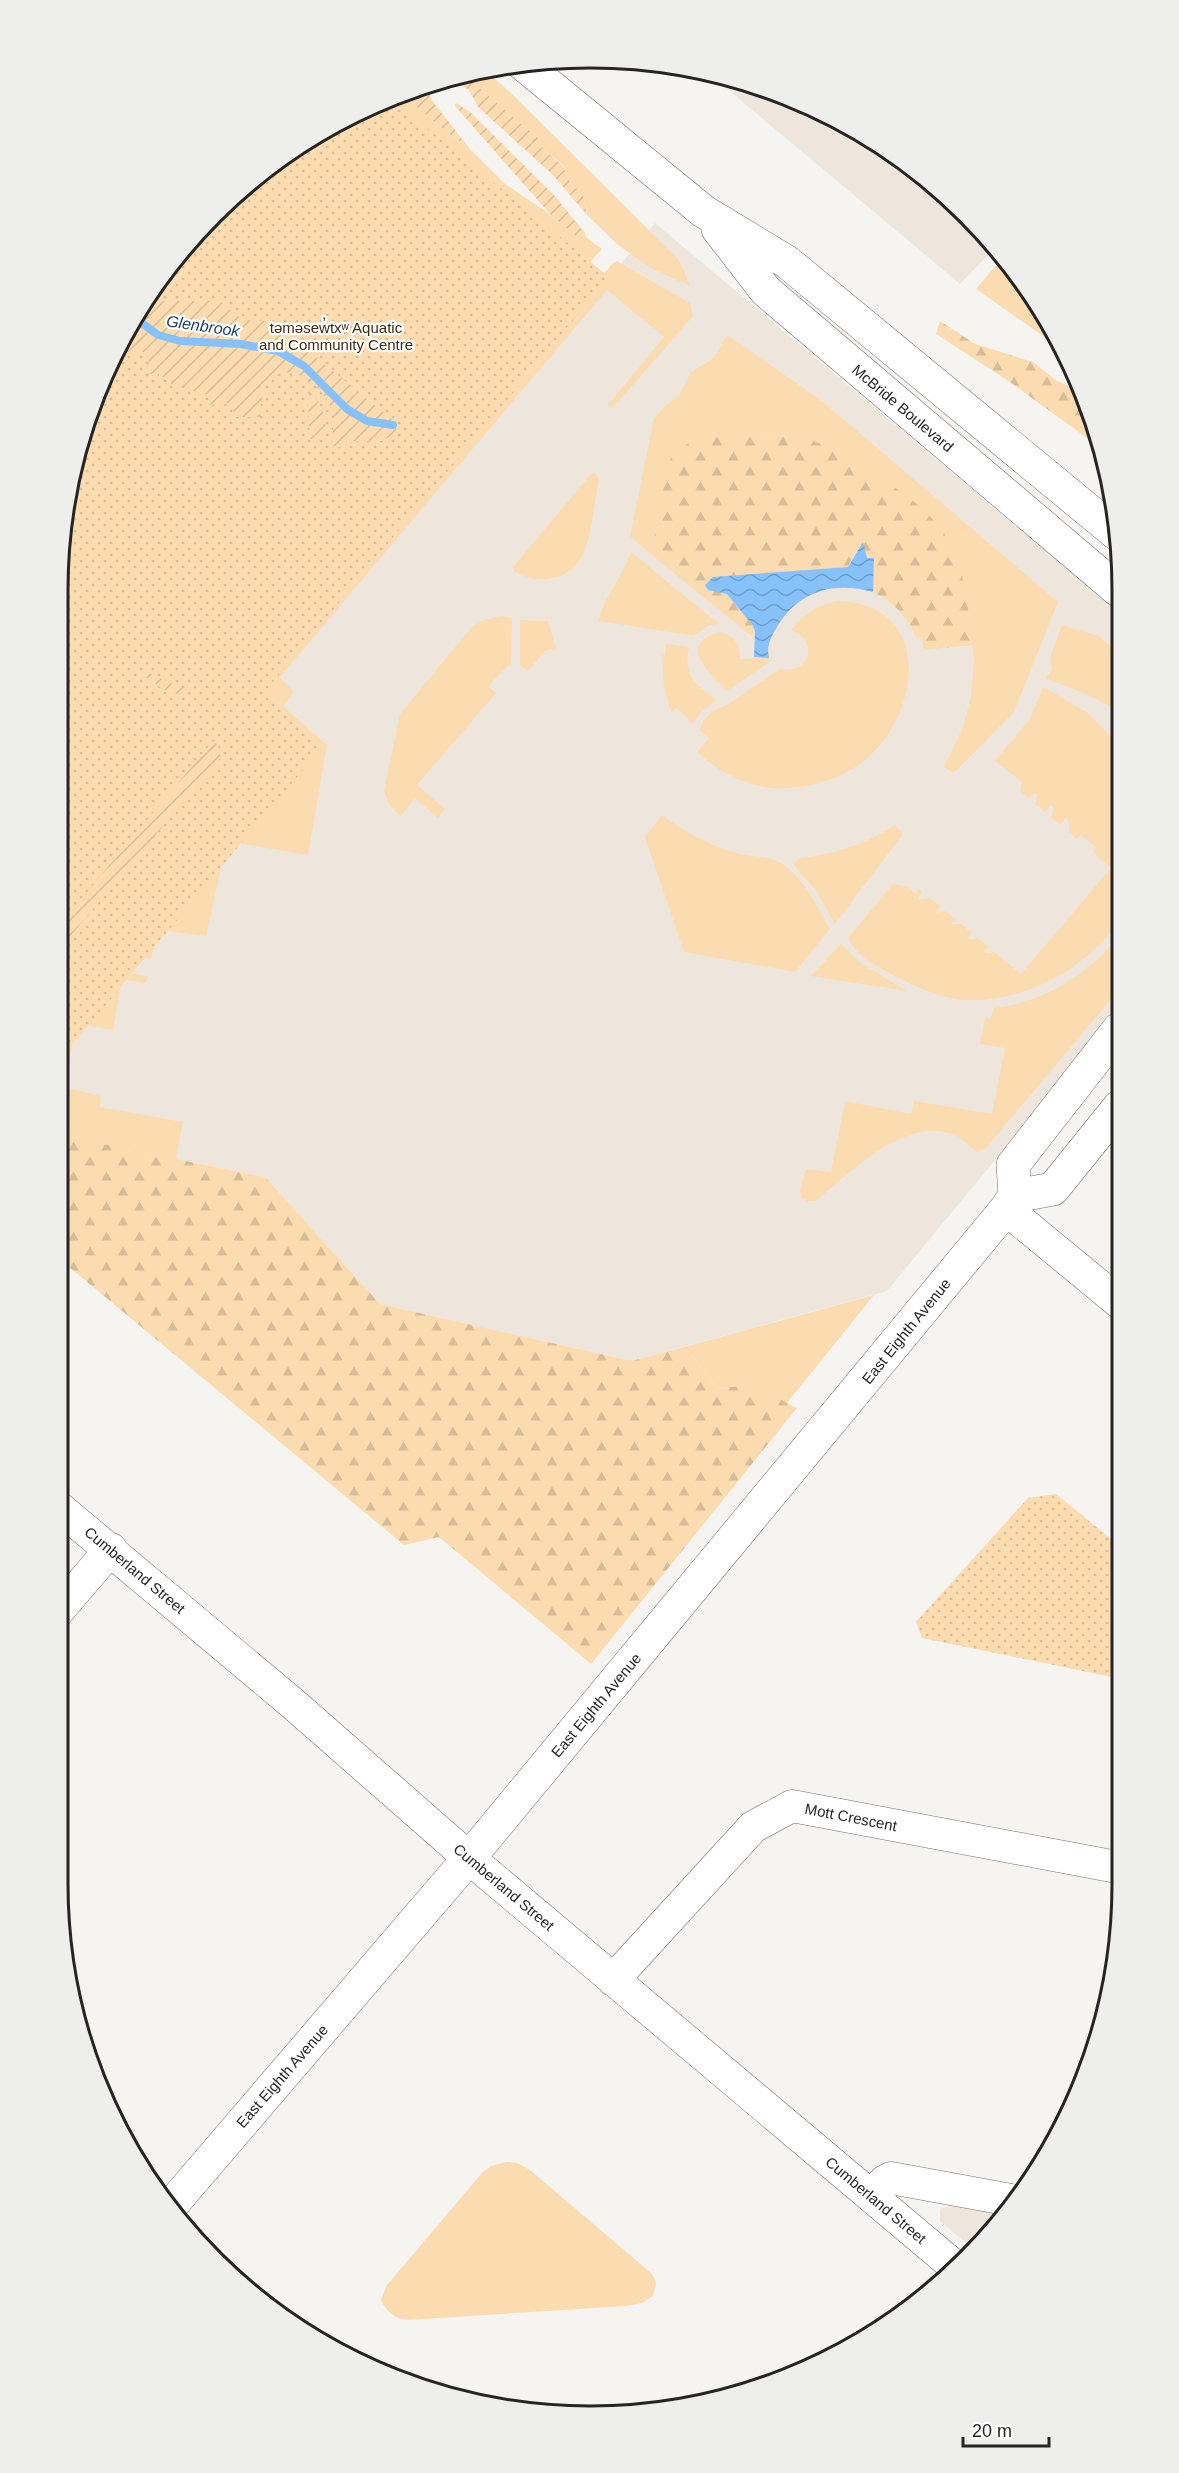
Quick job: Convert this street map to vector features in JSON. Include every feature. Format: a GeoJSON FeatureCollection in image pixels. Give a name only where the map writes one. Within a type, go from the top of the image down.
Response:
{"type":"FeatureCollection","features":[{"type":"Feature","properties":{"kind":"street","name":"McBride Boulevard"},"geometry":{"type":"LineString","coordinates":[[532,71],[703,212],[787,262],[1107,525]]}},
{"type":"Feature","properties":{"kind":"street","name":"McBride Boulevard"},"geometry":{"type":"LineString","coordinates":[[703,212],[766,291],[1112,585]]}},
{"type":"Feature","properties":{"kind":"street"},"geometry":{"type":"LineString","coordinates":[[1010,1203],[1013,1165],[1112,1038]]}},
{"type":"Feature","properties":{"kind":"street"},"geometry":{"type":"LineString","coordinates":[[1010,1203],[1053,1189],[1112,1116]]}},
{"type":"Feature","properties":{"kind":"street"},"geometry":{"type":"LineString","coordinates":[[1010,1203],[1112,1297]]}},
{"type":"Feature","properties":{"kind":"street","name":"East Eighth Avenue"},"geometry":{"type":"LineString","coordinates":[[175,2201],[469,1858],[1010,1203]]}},
{"type":"Feature","properties":{"kind":"street","name":"Cumberland Street"},"geometry":{"type":"LineString","coordinates":[[68,1515],[111,1549],[469,1858],[949,2262]]}},
{"type":"Feature","properties":{"kind":"street"},"geometry":{"type":"LineString","coordinates":[[68,1599],[111,1549]]}},
{"type":"Feature","properties":{"kind":"street","name":"Mott Crescent"},"geometry":{"type":"LineString","coordinates":[[613,1980],[753,1827],[792,1806],[1112,1866]]}},
{"type":"Feature","properties":{"kind":"street"},"geometry":{"type":"LineString","coordinates":[[871,2195],[891,2178],[1005,2199]]}},
{"type":"Feature","properties":{"kind":"shaded area"},"geometry":{"type":"Polygon","coordinates":[[[736,88],[789,107],[820,121],[880,155],[934,197],[959,220],[989,254],[960,284],[732,93],[736,88]]]}},
{"type":"Feature","properties":{"kind":"shaded area"},"geometry":{"type":"Polygon","coordinates":[[[655,223],[1112,607],[1112,1018],[887,1291],[632,1361],[380,1304],[265,1177],[79,1139],[68,1124],[68,1050],[324,746],[263,694],[655,223]]]}},
{"type":"Feature","properties":{"kind":"shaded area"},"geometry":{"type":"Polygon","coordinates":[[[950,2205],[994,2213],[967,2244],[940,2221],[940,2209],[950,2205]]]}},
{"type":"Feature","properties":{"kind":"green space"},"geometry":{"type":"Polygon","coordinates":[[[493,77],[511,93],[679,260],[690,286],[649,267],[617,244],[587,215],[583,194],[570,183],[563,165],[543,149],[539,139],[472,81],[493,77]]]}},
{"type":"Feature","properties":{"kind":"green space"},"geometry":{"type":"Polygon","coordinates":[[[472,81],[539,139],[543,149],[563,166],[570,183],[583,194],[587,215],[552,174],[478,107],[469,90],[459,84],[472,81]]]}},
{"type":"Feature","properties":{"kind":"green space"},"geometry":{"type":"Polygon","coordinates":[[[429,93],[431,99],[469,148],[409,100],[429,93]]]}},
{"type":"Feature","properties":{"kind":"green space"},"geometry":{"type":"Polygon","coordinates":[[[410,100],[469,148],[504,183],[551,215],[581,240],[586,237],[602,249],[582,271],[394,106],[410,100]]]}},
{"type":"Feature","properties":{"kind":"green space"},"geometry":{"type":"Polygon","coordinates":[[[456,103],[469,111],[553,194],[586,237],[581,240],[551,215],[455,106],[456,103]]]}},
{"type":"Feature","properties":{"kind":"green space","name":"təməsew̓txʷ Aquatic and Community Centre"},"geometry":{"type":"Polygon","coordinates":[[[398,104],[609,277],[264,693],[324,745],[68,1050],[69,555],[78,488],[95,422],[107,390],[137,328],[175,272],[220,220],[245,197],[299,155],[359,121],[398,104]]]}},
{"type":"Feature","properties":{"kind":"green space"},"geometry":{"type":"Polygon","coordinates":[[[617,261],[690,303],[693,316],[612,409],[608,405],[664,337],[607,290],[280,677],[294,692],[283,706],[327,745],[308,855],[227,841],[206,936],[158,930],[151,959],[124,955],[112,970],[148,976],[146,983],[122,979],[113,1030],[75,1023],[68,1074],[68,999],[225,727],[612,264],[617,261]]]}},
{"type":"Feature","properties":{"kind":"green space"},"geometry":{"type":"Polygon","coordinates":[[[997,264],[1024,299],[1047,339],[976,289],[997,264]]]}},
{"type":"Feature","properties":{"kind":"green space"},"geometry":{"type":"Polygon","coordinates":[[[213,298],[222,298],[222,304],[244,320],[272,321],[394,421],[398,435],[383,439],[383,441],[370,441],[370,443],[346,440],[346,443],[340,443],[340,447],[332,446],[334,417],[329,404],[314,385],[295,373],[275,376],[267,385],[262,396],[260,417],[234,417],[233,403],[209,405],[208,394],[196,395],[196,391],[183,391],[183,384],[170,384],[171,377],[149,374],[148,352],[125,352],[154,301],[213,301],[213,298]]]}},
{"type":"Feature","properties":{"kind":"green space"},"geometry":{"type":"Polygon","coordinates":[[[940,321],[975,344],[1033,362],[1057,381],[1071,387],[1090,440],[1007,380],[936,334],[940,321]]]}},
{"type":"Feature","properties":{"kind":"green space"},"geometry":{"type":"Polygon","coordinates":[[[727,335],[822,401],[1058,602],[1014,712],[954,773],[944,767],[963,727],[971,697],[974,661],[967,600],[907,496],[879,477],[817,442],[783,435],[749,434],[671,456],[655,526],[654,557],[630,536],[654,419],[680,394],[691,372],[714,358],[727,335]]]}},
{"type":"Feature","properties":{"kind":"green space"},"geometry":{"type":"Polygon","coordinates":[[[310,392],[321,406],[324,416],[326,434],[321,438],[310,439],[308,404],[310,392]]]}},
{"type":"Feature","properties":{"kind":"green space"},"geometry":{"type":"Polygon","coordinates":[[[748,434],[791,437],[820,443],[876,475],[922,508],[946,536],[954,551],[966,597],[972,645],[924,650],[922,637],[916,638],[909,623],[899,610],[873,592],[874,558],[867,558],[856,550],[848,567],[713,577],[721,594],[727,594],[753,626],[754,638],[654,557],[655,526],[671,456],[687,444],[714,437],[748,434]]]}},
{"type":"Feature","properties":{"kind":"green space"},"geometry":{"type":"Polygon","coordinates":[[[595,473],[599,479],[591,525],[579,562],[563,575],[553,578],[533,578],[514,571],[513,567],[591,474],[595,473]]]}},
{"type":"Feature","properties":{"kind":"green space"},"geometry":{"type":"Polygon","coordinates":[[[631,552],[719,624],[709,625],[694,636],[599,621],[605,603],[631,552]]]}},
{"type":"Feature","properties":{"kind":"green space"},"geometry":{"type":"Polygon","coordinates":[[[836,601],[868,606],[891,621],[904,641],[909,666],[906,693],[896,720],[881,744],[860,764],[835,778],[816,784],[787,788],[750,784],[717,768],[697,752],[709,738],[700,730],[703,721],[713,711],[729,704],[779,669],[790,670],[804,662],[808,656],[806,642],[791,630],[811,611],[836,601]]]}},
{"type":"Feature","properties":{"kind":"green space"},"geometry":{"type":"Polygon","coordinates":[[[501,616],[512,618],[511,663],[488,686],[496,693],[417,785],[445,809],[438,818],[415,798],[401,816],[390,806],[384,791],[400,714],[471,628],[481,621],[501,616]]]}},
{"type":"Feature","properties":{"kind":"green space"},"geometry":{"type":"Polygon","coordinates":[[[520,620],[548,621],[556,648],[545,651],[528,671],[520,665],[520,620]]]}},
{"type":"Feature","properties":{"kind":"green space"},"geometry":{"type":"Polygon","coordinates":[[[1062,625],[1099,636],[1112,648],[1112,707],[1046,678],[1052,670],[1050,658],[1062,625]]]}},
{"type":"Feature","properties":{"kind":"green space"},"geometry":{"type":"Polygon","coordinates":[[[719,632],[729,635],[736,641],[740,659],[769,658],[771,661],[727,691],[706,668],[698,652],[700,644],[706,638],[719,632]]]}},
{"type":"Feature","properties":{"kind":"green space"},"geometry":{"type":"Polygon","coordinates":[[[666,644],[689,647],[688,665],[692,678],[717,700],[703,710],[692,724],[677,708],[671,712],[664,687],[662,655],[665,655],[666,644]]]}},
{"type":"Feature","properties":{"kind":"green space"},"geometry":{"type":"Polygon","coordinates":[[[145,671],[190,692],[172,693],[145,677],[145,671]]]}},
{"type":"Feature","properties":{"kind":"green space"},"geometry":{"type":"Polygon","coordinates":[[[1043,687],[1088,713],[1112,737],[1112,930],[1089,955],[1052,980],[1031,989],[988,999],[948,998],[883,970],[857,951],[848,938],[893,884],[908,887],[916,894],[919,889],[923,892],[918,898],[920,900],[930,898],[940,906],[937,913],[945,911],[956,919],[951,924],[961,924],[972,933],[967,938],[971,940],[978,938],[988,947],[984,951],[994,952],[1021,974],[1111,868],[1093,852],[1096,847],[1081,835],[1077,839],[1069,832],[1069,821],[1065,818],[1061,825],[1051,817],[1054,808],[1051,805],[1045,812],[1035,804],[1038,795],[1035,793],[1029,798],[1020,791],[1022,782],[995,761],[1030,719],[1043,687]]]}},
{"type":"Feature","properties":{"kind":"green space"},"geometry":{"type":"Polygon","coordinates":[[[213,741],[218,745],[221,757],[68,939],[68,915],[213,741]]]}},
{"type":"Feature","properties":{"kind":"green space"},"geometry":{"type":"Polygon","coordinates":[[[662,815],[691,834],[712,844],[745,855],[772,859],[791,870],[799,879],[830,929],[795,972],[684,952],[645,837],[662,815]]]}},
{"type":"Feature","properties":{"kind":"green space"},"geometry":{"type":"Polygon","coordinates":[[[895,825],[903,834],[835,924],[817,892],[793,864],[797,859],[837,851],[860,843],[895,825]]]}},
{"type":"Feature","properties":{"kind":"green space"},"geometry":{"type":"Polygon","coordinates":[[[841,944],[859,962],[907,991],[811,976],[841,944]]]}},
{"type":"Feature","properties":{"kind":"green space"},"geometry":{"type":"Polygon","coordinates":[[[1112,944],[1112,998],[985,1149],[977,1152],[955,1135],[936,1131],[917,1133],[879,1150],[815,1201],[807,1201],[801,1197],[800,1191],[806,1169],[831,1172],[845,1101],[911,1114],[914,1101],[992,1114],[1005,1048],[980,1044],[985,1018],[990,1019],[994,1008],[1030,1000],[1064,984],[1112,944]]]}},
{"type":"Feature","properties":{"kind":"green space"},"geometry":{"type":"Polygon","coordinates":[[[68,1088],[101,1096],[100,1107],[183,1122],[176,1159],[78,1139],[68,1124],[68,1088]]]}},
{"type":"Feature","properties":{"kind":"green space"},"geometry":{"type":"Polygon","coordinates":[[[68,1124],[79,1139],[265,1177],[380,1304],[632,1361],[684,1347],[719,1389],[742,1386],[760,1390],[797,1408],[591,1664],[439,1537],[404,1545],[68,1266],[68,1124]]]}},
{"type":"Feature","properties":{"kind":"green space"},"geometry":{"type":"Polygon","coordinates":[[[874,1295],[787,1403],[754,1388],[738,1386],[719,1389],[684,1347],[874,1295]]]}},
{"type":"Feature","properties":{"kind":"green space"},"geometry":{"type":"Polygon","coordinates":[[[1056,1494],[1112,1540],[1112,1677],[922,1638],[916,1622],[1028,1498],[1056,1494]]]}},
{"type":"Feature","properties":{"kind":"green space"},"geometry":{"type":"Polygon","coordinates":[[[507,2162],[518,2163],[530,2170],[651,2273],[656,2282],[653,2296],[642,2303],[626,2306],[409,2320],[392,2314],[381,2300],[387,2285],[482,2173],[491,2166],[507,2162]]]}},
{"type":"Feature","properties":{"kind":"water"},"geometry":{"type":"Polygon","coordinates":[[[863,542],[867,558],[874,558],[873,592],[844,588],[818,592],[806,597],[795,605],[777,627],[771,638],[769,658],[754,657],[755,632],[753,626],[727,594],[708,590],[705,585],[713,577],[848,567],[863,542]]]}},
{"type":"Feature","properties":{"kind":"waterway","name":"Glenbrook"},"geometry":{"type":"LineString","coordinates":[[141,321],[158,335],[180,341],[241,344],[278,351],[304,366],[347,409],[367,421],[393,425]]}}]}
